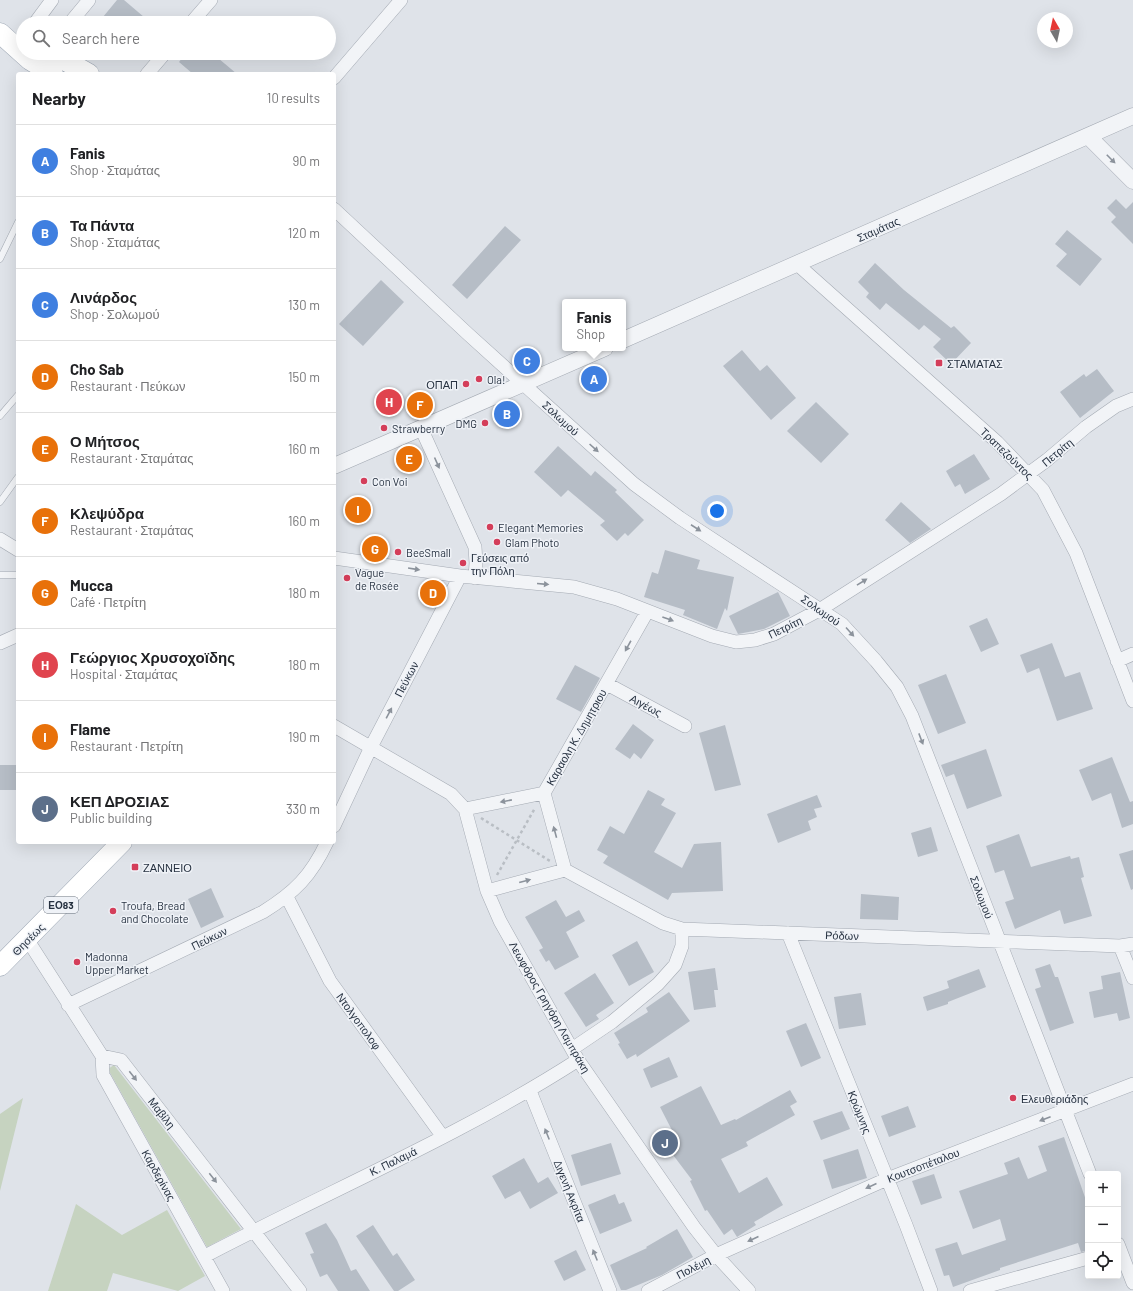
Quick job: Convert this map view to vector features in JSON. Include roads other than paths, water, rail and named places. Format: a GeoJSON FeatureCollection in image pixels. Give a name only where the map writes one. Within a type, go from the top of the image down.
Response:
{"type":"FeatureCollection","features":[{"type":"Feature","properties":{"kind":"main road"},"geometry":{"type":"LineString","coordinates":[[0,19],[16,32]]}},
{"type":"Feature","properties":{"kind":"main road"},"geometry":{"type":"LineString","coordinates":[[0,33],[16,47]]}},
{"type":"Feature","properties":{"kind":"main road"},"geometry":{"type":"LineString","coordinates":[[30,60],[50,72]]}},
{"type":"Feature","properties":{"kind":"main road"},"geometry":{"type":"LineString","coordinates":[[64,60],[85,72]]}},
{"type":"Feature","properties":{"kind":"main road","name":"Θησέως"},"geometry":{"type":"LineString","coordinates":[[0,966],[120,844]]}},
{"type":"Feature","properties":{"kind":"street"},"geometry":{"type":"LineString","coordinates":[[40,16],[52,0]]}},
{"type":"Feature","properties":{"kind":"street"},"geometry":{"type":"LineString","coordinates":[[76,16],[89,0]]}},
{"type":"Feature","properties":{"kind":"street"},"geometry":{"type":"LineString","coordinates":[[197,16],[211,0]]}},
{"type":"Feature","properties":{"kind":"street"},"geometry":{"type":"LineString","coordinates":[[336,76],[401,0]]}},
{"type":"Feature","properties":{"kind":"street"},"geometry":{"type":"LineString","coordinates":[[148,72],[159,60]]}},
{"type":"Feature","properties":{"kind":"street","name":"Σταμάτας"},"geometry":{"type":"LineString","coordinates":[[626,339],[1133,116]]}},
{"type":"Feature","properties":{"kind":"street"},"geometry":{"type":"LineString","coordinates":[[1088,136],[1133,181]]}},
{"type":"Feature","properties":{"kind":"street","name":"Σολωμού"},"geometry":{"type":"LineString","coordinates":[[336,211],[468,334],[634,484],[680,518],[842,624],[876,661],[897,687],[909,710],[1089,1171]]}},
{"type":"Feature","properties":{"kind":"street","name":"Τραπεζούντος"},"geometry":{"type":"LineString","coordinates":[[797,264],[997,442],[1030,474],[1043,490],[1076,553],[1133,701]]}},
{"type":"Feature","properties":{"kind":"street"},"geometry":{"type":"LineString","coordinates":[[336,465],[598,351]]}},
{"type":"Feature","properties":{"kind":"street","name":"Πετρίτη"},"geometry":{"type":"LineString","coordinates":[[336,558],[475,578],[574,587],[617,599],[647,612],[712,636],[736,642],[755,640],[774,634],[821,609],[1030,474],[1086,428],[1116,406],[1133,399]]}},
{"type":"Feature","properties":{"kind":"street"},"geometry":{"type":"LineString","coordinates":[[421,428],[475,547],[475,578]]}},
{"type":"Feature","properties":{"kind":"street"},"geometry":{"type":"LineString","coordinates":[[0,539],[16,549]]}},
{"type":"Feature","properties":{"kind":"street","name":"Πεύκων"},"geometry":{"type":"LineString","coordinates":[[336,822],[371,747],[460,576]]}},
{"type":"Feature","properties":{"kind":"street","name":"Καραολη Κ. Δημητριου"},"geometry":{"type":"LineString","coordinates":[[565,870],[544,793],[647,612]]}},
{"type":"Feature","properties":{"kind":"street"},"geometry":{"type":"LineString","coordinates":[[0,643],[16,636]]}},
{"type":"Feature","properties":{"kind":"street"},"geometry":{"type":"LineString","coordinates":[[1117,661],[1133,654]]}},
{"type":"Feature","properties":{"kind":"street","name":"Αιγέως"},"geometry":{"type":"LineString","coordinates":[[607,684],[685,726]]}},
{"type":"Feature","properties":{"kind":"street"},"geometry":{"type":"LineString","coordinates":[[336,727],[451,794],[465,809],[544,793]]}},
{"type":"Feature","properties":{"kind":"street","name":"Λεωφόρος Γρηγόρη Λαμπράκη"},"geometry":{"type":"LineString","coordinates":[[465,809],[487,891],[500,921],[575,1054],[694,1227],[716,1255],[749,1291]]}},
{"type":"Feature","properties":{"kind":"street","name":"Πεύκων"},"geometry":{"type":"LineString","coordinates":[[68,1005],[263,912],[287,897],[304,880],[326,844]]}},
{"type":"Feature","properties":{"kind":"street"},"geometry":{"type":"LineString","coordinates":[[487,891],[565,870]]}},
{"type":"Feature","properties":{"kind":"street","name":"Ρόδων"},"geometry":{"type":"LineString","coordinates":[[565,870],[663,923],[682,929],[1127,945]]}},
{"type":"Feature","properties":{"kind":"street","name":"Ντολγοπολοφ"},"geometry":{"type":"LineString","coordinates":[[287,897],[330,981],[443,1137]]}},
{"type":"Feature","properties":{"kind":"street","name":"Κ. Παλαμά"},"geometry":{"type":"LineString","coordinates":[[205,1256],[253,1230],[443,1137],[530,1091],[658,984],[675,965],[682,946],[682,929]]}},
{"type":"Feature","properties":{"kind":"street","name":"Κρώμνης"},"geometry":{"type":"LineString","coordinates":[[788,934],[931,1291]]}},
{"type":"Feature","properties":{"kind":"street"},"geometry":{"type":"LineString","coordinates":[[27,939],[102,1056]]}},
{"type":"Feature","properties":{"kind":"street"},"geometry":{"type":"LineString","coordinates":[[1127,945],[1133,978]]}},
{"type":"Feature","properties":{"kind":"street","name":"Μαβίλη"},"geometry":{"type":"LineString","coordinates":[[102,1056],[121,1060],[300,1291]]}},
{"type":"Feature","properties":{"kind":"street","name":"Καρδερίνας"},"geometry":{"type":"LineString","coordinates":[[102,1056],[103,1076],[205,1256],[223,1291]]}},
{"type":"Feature","properties":{"kind":"street","name":"Κουτσοπέταλου"},"geometry":{"type":"LineString","coordinates":[[716,1255],[887,1179],[1133,1084]]}},
{"type":"Feature","properties":{"kind":"street","name":"Διγενή Ακρίτα"},"geometry":{"type":"LineString","coordinates":[[530,1091],[610,1291]]}},
{"type":"Feature","properties":{"kind":"street"},"geometry":{"type":"LineString","coordinates":[[1122,1248],[1133,1283]]}},
{"type":"Feature","properties":{"kind":"street","name":"Πολέμη"},"geometry":{"type":"LineString","coordinates":[[648,1291],[716,1255]]}},
{"type":"Feature","properties":{"kind":"street"},"geometry":{"type":"LineString","coordinates":[[970,1291],[1085,1259]]}},
{"type":"Feature","properties":{"kind":"lane"},"geometry":{"type":"LineString","coordinates":[[0,259],[16,226]]}},
{"type":"Feature","properties":{"kind":"lane"},"geometry":{"type":"LineString","coordinates":[[0,416],[16,397]]}},
{"type":"Feature","properties":{"kind":"lane"},"geometry":{"type":"LineString","coordinates":[[0,502],[16,480]]}},
{"type":"Feature","properties":{"kind":"lane"},"geometry":{"type":"LineString","coordinates":[[0,575],[16,575]]}},
{"type":"Feature","properties":{"kind":"place","name":"Λινάρδος"},"geometry":{"type":"Point","coordinates":[527,361]}},
{"type":"Feature","properties":{"kind":"place","name":"ΣΤΑΜΑΤΑΣ"},"geometry":{"type":"Point","coordinates":[939,363]}},
{"type":"Feature","properties":{"kind":"place","name":"Ola!"},"geometry":{"type":"Point","coordinates":[479,379]}},
{"type":"Feature","properties":{"kind":"place","name":"Fanis"},"geometry":{"type":"Point","coordinates":[594,379]}},
{"type":"Feature","properties":{"kind":"place","name":"ΟΠΑΠ"},"geometry":{"type":"Point","coordinates":[466,384]}},
{"type":"Feature","properties":{"kind":"place","name":"Γεώργιος Χρυσοχοϊδης"},"geometry":{"type":"Point","coordinates":[389,402]}},
{"type":"Feature","properties":{"kind":"place","name":"Κλεψύδρα"},"geometry":{"type":"Point","coordinates":[420,405]}},
{"type":"Feature","properties":{"kind":"place","name":"Τα Πάντα"},"geometry":{"type":"Point","coordinates":[507,414]}},
{"type":"Feature","properties":{"kind":"place","name":"DMG"},"geometry":{"type":"Point","coordinates":[485,423]}},
{"type":"Feature","properties":{"kind":"place","name":"Strawberry"},"geometry":{"type":"Point","coordinates":[384,428]}},
{"type":"Feature","properties":{"kind":"place","name":"Ο Μήτσος"},"geometry":{"type":"Point","coordinates":[409,459]}},
{"type":"Feature","properties":{"kind":"place","name":"Con Voi"},"geometry":{"type":"Point","coordinates":[364,481]}},
{"type":"Feature","properties":{"kind":"place","name":"Flame"},"geometry":{"type":"Point","coordinates":[358,510]}},
{"type":"Feature","properties":{"kind":"place","name":"Elegant Memories"},"geometry":{"type":"Point","coordinates":[490,527]}},
{"type":"Feature","properties":{"kind":"place","name":"Glam Photo"},"geometry":{"type":"Point","coordinates":[497,542]}},
{"type":"Feature","properties":{"kind":"place","name":"Mucca"},"geometry":{"type":"Point","coordinates":[375,549]}},
{"type":"Feature","properties":{"kind":"place","name":"BeeSmall"},"geometry":{"type":"Point","coordinates":[398,552]}},
{"type":"Feature","properties":{"kind":"place","name":"Γεύσεις από την Πόλη"},"geometry":{"type":"Point","coordinates":[463,563]}},
{"type":"Feature","properties":{"kind":"place","name":"Vague de Rosée"},"geometry":{"type":"Point","coordinates":[347,578]}},
{"type":"Feature","properties":{"kind":"place","name":"Cho Sab"},"geometry":{"type":"Point","coordinates":[433,593]}},
{"type":"Feature","properties":{"kind":"place","name":"ΖΑΝΝΕΙΟ"},"geometry":{"type":"Point","coordinates":[135,867]}},
{"type":"Feature","properties":{"kind":"place","name":"Troufa, Bread and Chocolate"},"geometry":{"type":"Point","coordinates":[113,911]}},
{"type":"Feature","properties":{"kind":"place","name":"Madonna Upper Market"},"geometry":{"type":"Point","coordinates":[77,962]}},
{"type":"Feature","properties":{"kind":"place","name":"Ελευθεριάδης"},"geometry":{"type":"Point","coordinates":[1013,1098]}},
{"type":"Feature","properties":{"kind":"place","name":"ΚΕΠ ΔΡΟΣΙΑΣ"},"geometry":{"type":"Point","coordinates":[665,1143]}}]}
